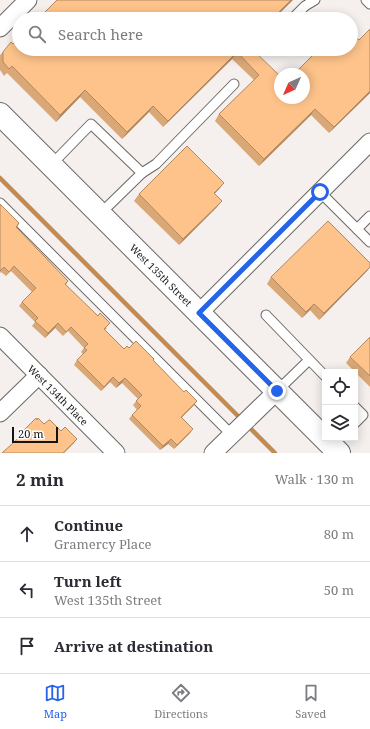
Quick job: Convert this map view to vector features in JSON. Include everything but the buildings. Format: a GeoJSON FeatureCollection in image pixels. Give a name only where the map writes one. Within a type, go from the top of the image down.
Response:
{"type":"FeatureCollection","features":[{"type":"Feature","properties":{"kind":"street"},"geometry":{"type":"LineString","coordinates":[[16,12],[28,0]]}},
{"type":"Feature","properties":{"kind":"street"},"geometry":{"type":"LineString","coordinates":[[0,28],[12,16]]}},
{"type":"Feature","properties":{"kind":"street","name":"West 135th Street"},"geometry":{"type":"LineString","coordinates":[[0,114],[277,391],[336,445]]}},
{"type":"Feature","properties":{"kind":"street"},"geometry":{"type":"LineString","coordinates":[[199,313],[370,142]]}},
{"type":"Feature","properties":{"kind":"street","name":"West 134th Place"},"geometry":{"type":"LineString","coordinates":[[0,336],[116,453]]}},
{"type":"Feature","properties":{"kind":"street"},"geometry":{"type":"LineString","coordinates":[[0,414],[38,375]]}},
{"type":"Feature","properties":{"kind":"street"},"geometry":{"type":"LineString","coordinates":[[213,453],[277,391]]}},
{"type":"Feature","properties":{"kind":"lane"},"geometry":{"type":"LineString","coordinates":[[300,12],[315,0]]}},
{"type":"Feature","properties":{"kind":"lane"},"geometry":{"type":"LineString","coordinates":[[366,0],[370,4]]}},
{"type":"Feature","properties":{"kind":"lane"},"geometry":{"type":"LineString","coordinates":[[100,214],[142,173],[156,164],[234,84]]}},
{"type":"Feature","properties":{"kind":"lane"},"geometry":{"type":"LineString","coordinates":[[51,165],[91,124],[142,173]]}},
{"type":"Feature","properties":{"kind":"lane"},"geometry":{"type":"LineString","coordinates":[[320,192],[370,242]]}},
{"type":"Feature","properties":{"kind":"lane"},"geometry":{"type":"LineString","coordinates":[[0,203],[234,433]]}},
{"type":"Feature","properties":{"kind":"lane"},"geometry":{"type":"LineString","coordinates":[[357,229],[370,216]]}},
{"type":"Feature","properties":{"kind":"lane"},"geometry":{"type":"LineString","coordinates":[[266,315],[322,373]]}},
{"type":"Feature","properties":{"kind":"lane"},"geometry":{"type":"LineString","coordinates":[[277,391],[309,360]]}},
{"type":"Feature","properties":{"kind":"lane"},"geometry":{"type":"LineString","coordinates":[[358,410],[363,415],[358,420]]}},
{"type":"Feature","properties":{"kind":"waterway"},"geometry":{"type":"LineString","coordinates":[[0,178],[242,420]]}},
{"type":"Feature","properties":{"kind":"waterway"},"geometry":{"type":"LineString","coordinates":[[247,425],[275,453]]}},
{"type":"Feature","properties":{"kind":"route"},"geometry":{"type":"LineString","coordinates":[[277,391],[199,313],[320,192]]}}]}
